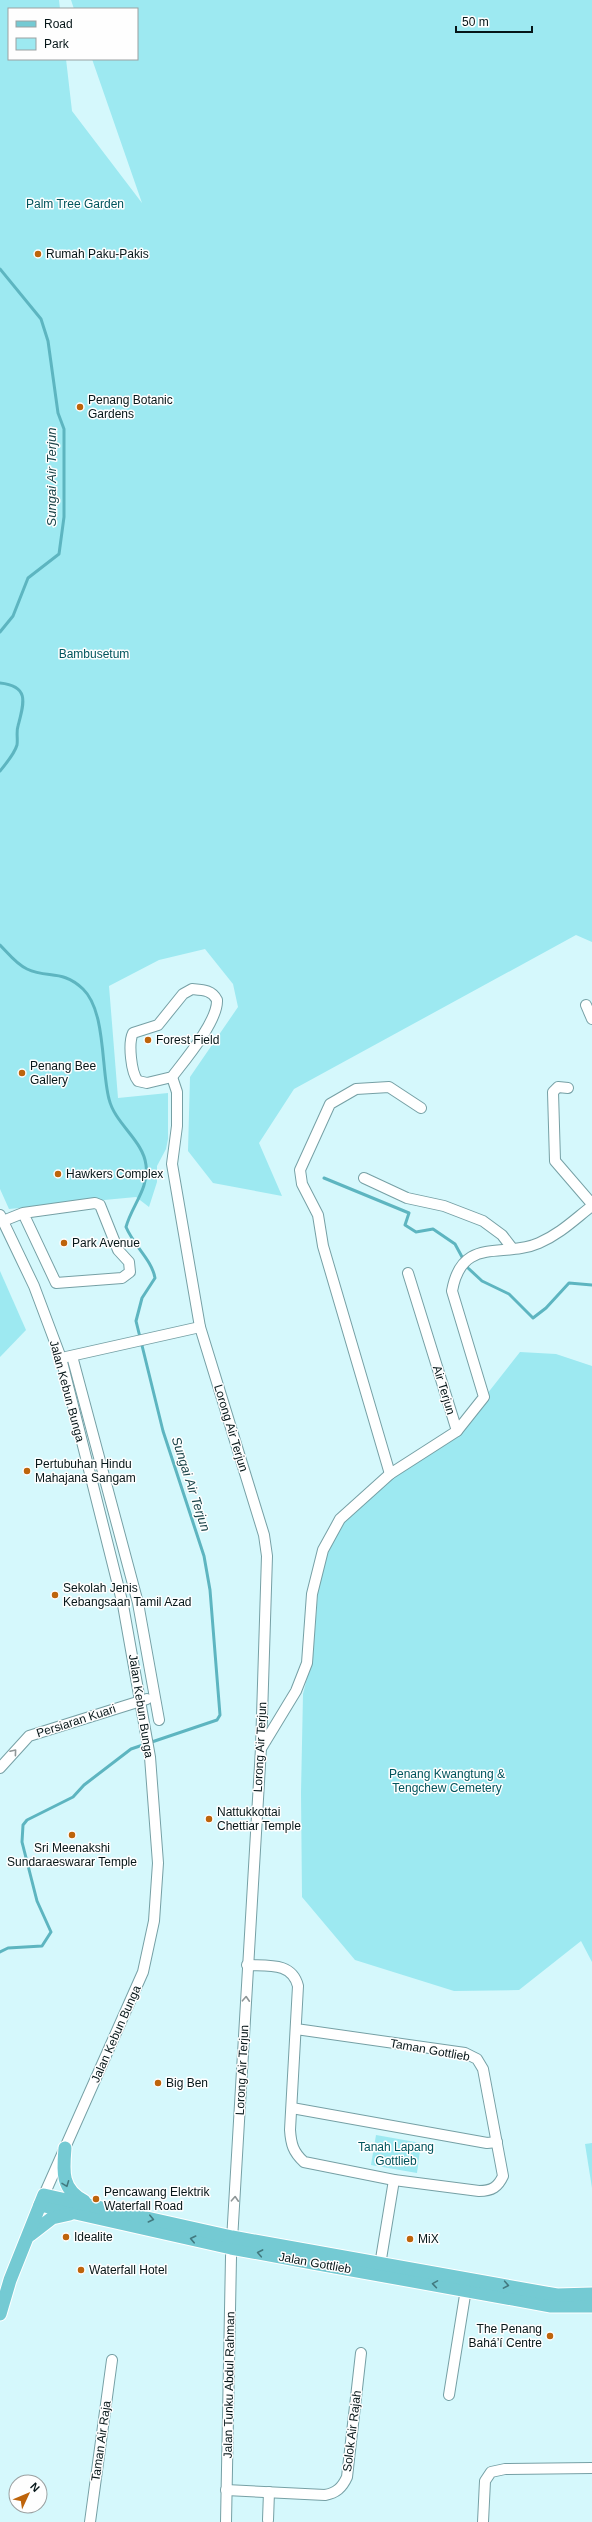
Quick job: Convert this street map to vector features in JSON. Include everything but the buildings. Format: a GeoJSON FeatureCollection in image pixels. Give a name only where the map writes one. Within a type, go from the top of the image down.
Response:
{"type":"FeatureCollection","features":[{"type":"Feature","properties":{"kind":"main road"},"geometry":{"type":"LineString","coordinates":[[65,2148],[63,2170],[66,2186],[76,2197],[93,2206]]}},
{"type":"Feature","properties":{"kind":"main road"},"geometry":{"type":"LineString","coordinates":[[0,2314],[27,2237],[42,2200]]}},
{"type":"Feature","properties":{"kind":"main road","name":"Jalan Gottlieb"},"geometry":{"type":"LineString","coordinates":[[42,2200],[93,2206],[232,2243]]}},
{"type":"Feature","properties":{"kind":"main road","name":"Jalan Gottlieb"},"geometry":{"type":"LineString","coordinates":[[42,2200],[75,2213],[232,2243],[379,2268],[557,2295],[592,2294]]}},
{"type":"Feature","properties":{"kind":"main road"},"geometry":{"type":"LineString","coordinates":[[27,2237],[52,2218],[75,2213]]}},
{"type":"Feature","properties":{"kind":"main road","name":"Jalan Gottlieb"},"geometry":{"type":"LineString","coordinates":[[379,2268],[466,2289],[551,2306],[592,2306]]}},
{"type":"Feature","properties":{"kind":"street"},"geometry":{"type":"LineString","coordinates":[[187,990],[205,990],[215,997],[216,1010],[203,1034],[172,1077],[147,1083],[138,1081],[134,1074],[131,1037],[136,1030],[158,1025],[187,990]]}},
{"type":"Feature","properties":{"kind":"street"},"geometry":{"type":"LineString","coordinates":[[586,1005],[592,1019]]}},
{"type":"Feature","properties":{"kind":"street","name":"Lorong Air Terjun"},"geometry":{"type":"LineString","coordinates":[[172,1077],[177,1092],[172,1164],[200,1327],[264,1535],[267,1556],[261,1748],[232,2243]]}},
{"type":"Feature","properties":{"kind":"street"},"geometry":{"type":"LineString","coordinates":[[390,1474],[323,1246],[318,1215],[302,1184],[300,1170],[330,1104],[356,1089],[389,1087],[421,1108]]}},
{"type":"Feature","properties":{"kind":"street"},"geometry":{"type":"LineString","coordinates":[[457,1431],[484,1397],[452,1291],[455,1275],[467,1260],[487,1250],[512,1248],[538,1243],[569,1226],[592,1205],[556,1161],[553,1092],[558,1087],[568,1088]]}},
{"type":"Feature","properties":{"kind":"street"},"geometry":{"type":"LineString","coordinates":[[364,1178],[407,1198],[444,1206],[483,1221],[502,1235],[512,1248]]}},
{"type":"Feature","properties":{"kind":"street"},"geometry":{"type":"LineString","coordinates":[[1,1218],[23,1213],[98,1204],[102,1206],[118,1250],[129,1262],[130,1272],[122,1278],[54,1282],[23,1213]]}},
{"type":"Feature","properties":{"kind":"street","name":"Jalan Kebun Bunga"},"geometry":{"type":"LineString","coordinates":[[1,1218],[34,1286],[60,1358],[123,1605],[141,1699],[150,1757],[158,1864],[154,1921],[142,1972],[125,2014],[42,2200]]}},
{"type":"Feature","properties":{"kind":"street","name":"Air Terjun"},"geometry":{"type":"LineString","coordinates":[[261,1748],[296,1691],[307,1663],[312,1594],[323,1550],[340,1519],[390,1474],[457,1431],[408,1273]]}},
{"type":"Feature","properties":{"kind":"street"},"geometry":{"type":"LineString","coordinates":[[60,1358],[200,1327]]}},
{"type":"Feature","properties":{"kind":"street"},"geometry":{"type":"LineString","coordinates":[[72,1356],[138,1603],[159,1720]]}},
{"type":"Feature","properties":{"kind":"street","name":"Persiaran Kuari"},"geometry":{"type":"LineString","coordinates":[[0,1768],[29,1736],[59,1728],[141,1699],[156,1698]]}},
{"type":"Feature","properties":{"kind":"street","name":"Taman Gottlieb"},"geometry":{"type":"LineString","coordinates":[[248,1965],[280,1967],[289,1970],[295,1976],[298,1986],[292,2108],[292,2145],[296,2155],[304,2162],[394,2180],[479,2191],[493,2189],[500,2184],[504,2176],[483,2069],[477,2059],[471,2055],[296,2029]]}},
{"type":"Feature","properties":{"kind":"street"},"geometry":{"type":"LineString","coordinates":[[292,2108],[487,2144],[497,2142]]}},
{"type":"Feature","properties":{"kind":"street"},"geometry":{"type":"LineString","coordinates":[[379,2268],[394,2180]]}},
{"type":"Feature","properties":{"kind":"street","name":"Jalan Tunku Abdul Rahman"},"geometry":{"type":"LineString","coordinates":[[226,2522],[232,2243]]}},
{"type":"Feature","properties":{"kind":"street"},"geometry":{"type":"LineString","coordinates":[[449,2395],[466,2289]]}},
{"type":"Feature","properties":{"kind":"street","name":"Solok Air Rajah"},"geometry":{"type":"LineString","coordinates":[[226,2490],[325,2495],[334,2494],[344,2484],[361,2353]]}},
{"type":"Feature","properties":{"kind":"street","name":"Taman Air Raja"},"geometry":{"type":"LineString","coordinates":[[90,2522],[112,2360]]}},
{"type":"Feature","properties":{"kind":"street"},"geometry":{"type":"LineString","coordinates":[[483,2522],[485,2481],[491,2472],[505,2468],[592,2468]]}},
{"type":"Feature","properties":{"kind":"street"},"geometry":{"type":"LineString","coordinates":[[268,2520],[269,2492]]}},
{"type":"Feature","properties":{"kind":"green space"},"geometry":{"type":"Polygon","coordinates":[[[0,0],[59,0],[60,8],[8,8],[8,60],[66,60],[72,111],[142,203],[92,60],[138,60],[138,8],[74,8],[71,0],[592,0],[592,942],[576,935],[294,1089],[259,1143],[282,1196],[213,1183],[188,1151],[190,1077],[238,1007],[233,984],[205,949],[159,960],[109,986],[118,1098],[168,1093],[168,1139],[166,1149],[157,1166],[157,1182],[149,1207],[136,1197],[9,1209],[0,1189],[0,0]]]}},
{"type":"Feature","properties":{"kind":"green space"},"geometry":{"type":"Polygon","coordinates":[[[0,1271],[26,1330],[0,1357],[0,1271]]]}},
{"type":"Feature","properties":{"kind":"green space","name":"Penang Kwangtung & Tengchew Cemetery"},"geometry":{"type":"Polygon","coordinates":[[[520,1352],[556,1354],[592,1366],[592,1962],[581,1941],[519,1990],[454,1991],[355,1960],[302,1897],[301,1793],[303,1694],[313,1655],[320,1567],[335,1523],[382,1477],[454,1436],[520,1352]]]}},
{"type":"Feature","properties":{"kind":"green space","name":"Tanah Lapang Gottlieb"},"geometry":{"type":"Polygon","coordinates":[[[376,2135],[421,2143],[417,2173],[371,2165],[376,2135]]]}},
{"type":"Feature","properties":{"kind":"green space"},"geometry":{"type":"Polygon","coordinates":[[[592,2143],[592,2188],[585,2144],[592,2143]]]}},
{"type":"Feature","properties":{"kind":"waterway","name":"Sungai Air Terjun"},"geometry":{"type":"LineString","coordinates":[[0,269],[41,319],[48,341],[58,413],[64,429],[64,517],[59,554],[28,578],[13,616],[0,632]]}},
{"type":"Feature","properties":{"kind":"waterway","name":"Sungai Air Terjun"},"geometry":{"type":"LineString","coordinates":[[0,683],[16,688],[20,692],[23,703],[17,728],[16,748],[0,771]]}},
{"type":"Feature","properties":{"kind":"waterway","name":"Sungai Air Terjun"},"geometry":{"type":"LineString","coordinates":[[0,945],[23,967],[42,974],[68,979],[83,989],[90,999],[96,1011],[102,1041],[107,1087],[112,1108],[135,1140],[144,1156],[146,1165],[145,1182],[126,1227],[129,1234],[147,1259],[155,1278],[142,1298],[136,1321],[163,1431],[204,1556],[210,1590],[220,1715],[217,1720],[131,1749],[84,1785],[73,1797],[27,1820],[23,1825],[22,1842],[37,1901],[51,1932],[42,1946],[8,1948],[0,1952]]}},
{"type":"Feature","properties":{"kind":"waterway"},"geometry":{"type":"LineString","coordinates":[[324,1178],[409,1213],[405,1225],[416,1232],[433,1229],[455,1244],[468,1268],[482,1281],[509,1294],[533,1318],[546,1308],[569,1283],[592,1285]]}},
{"type":"Feature","properties":{"kind":"place","name":"Rumah Paku-Pakis"},"geometry":{"type":"Point","coordinates":[38,254]}},
{"type":"Feature","properties":{"kind":"place","name":"Penang Botanic Gardens"},"geometry":{"type":"Point","coordinates":[80,407]}},
{"type":"Feature","properties":{"kind":"place","name":"Forest Field"},"geometry":{"type":"Point","coordinates":[148,1040]}},
{"type":"Feature","properties":{"kind":"place","name":"Penang Bee Gallery"},"geometry":{"type":"Point","coordinates":[22,1073]}},
{"type":"Feature","properties":{"kind":"place","name":"Hawkers Complex"},"geometry":{"type":"Point","coordinates":[58,1174]}},
{"type":"Feature","properties":{"kind":"place","name":"Park Avenue"},"geometry":{"type":"Point","coordinates":[64,1243]}},
{"type":"Feature","properties":{"kind":"place","name":"Pertubuhan Hindu Mahajana Sangam"},"geometry":{"type":"Point","coordinates":[27,1471]}},
{"type":"Feature","properties":{"kind":"place","name":"Sekolah Jenis Kebangsaan Tamil Azad"},"geometry":{"type":"Point","coordinates":[55,1595]}},
{"type":"Feature","properties":{"kind":"place","name":"Nattukkottai Chettiar Temple"},"geometry":{"type":"Point","coordinates":[209,1819]}},
{"type":"Feature","properties":{"kind":"place","name":"Sri Meenakshi Sundaraeswarar Temple"},"geometry":{"type":"Point","coordinates":[72,1835]}},
{"type":"Feature","properties":{"kind":"place","name":"Big Ben"},"geometry":{"type":"Point","coordinates":[158,2083]}},
{"type":"Feature","properties":{"kind":"place","name":"Pencawang Elektrik Waterfall Road"},"geometry":{"type":"Point","coordinates":[96,2199]}},
{"type":"Feature","properties":{"kind":"place","name":"Idealite"},"geometry":{"type":"Point","coordinates":[66,2237]}},
{"type":"Feature","properties":{"kind":"place","name":"MiX"},"geometry":{"type":"Point","coordinates":[410,2239]}},
{"type":"Feature","properties":{"kind":"place","name":"Waterfall Hotel"},"geometry":{"type":"Point","coordinates":[81,2270]}},
{"type":"Feature","properties":{"kind":"place","name":"The Penang Bahá’í Centre"},"geometry":{"type":"Point","coordinates":[550,2336]}},
{"type":"Feature","properties":{"kind":"park label","name":"Palm Tree Garden"},"geometry":{"type":"Point","coordinates":[75,204]}},
{"type":"Feature","properties":{"kind":"park label","name":"Bambusetum"},"geometry":{"type":"Point","coordinates":[94,654]}}]}
